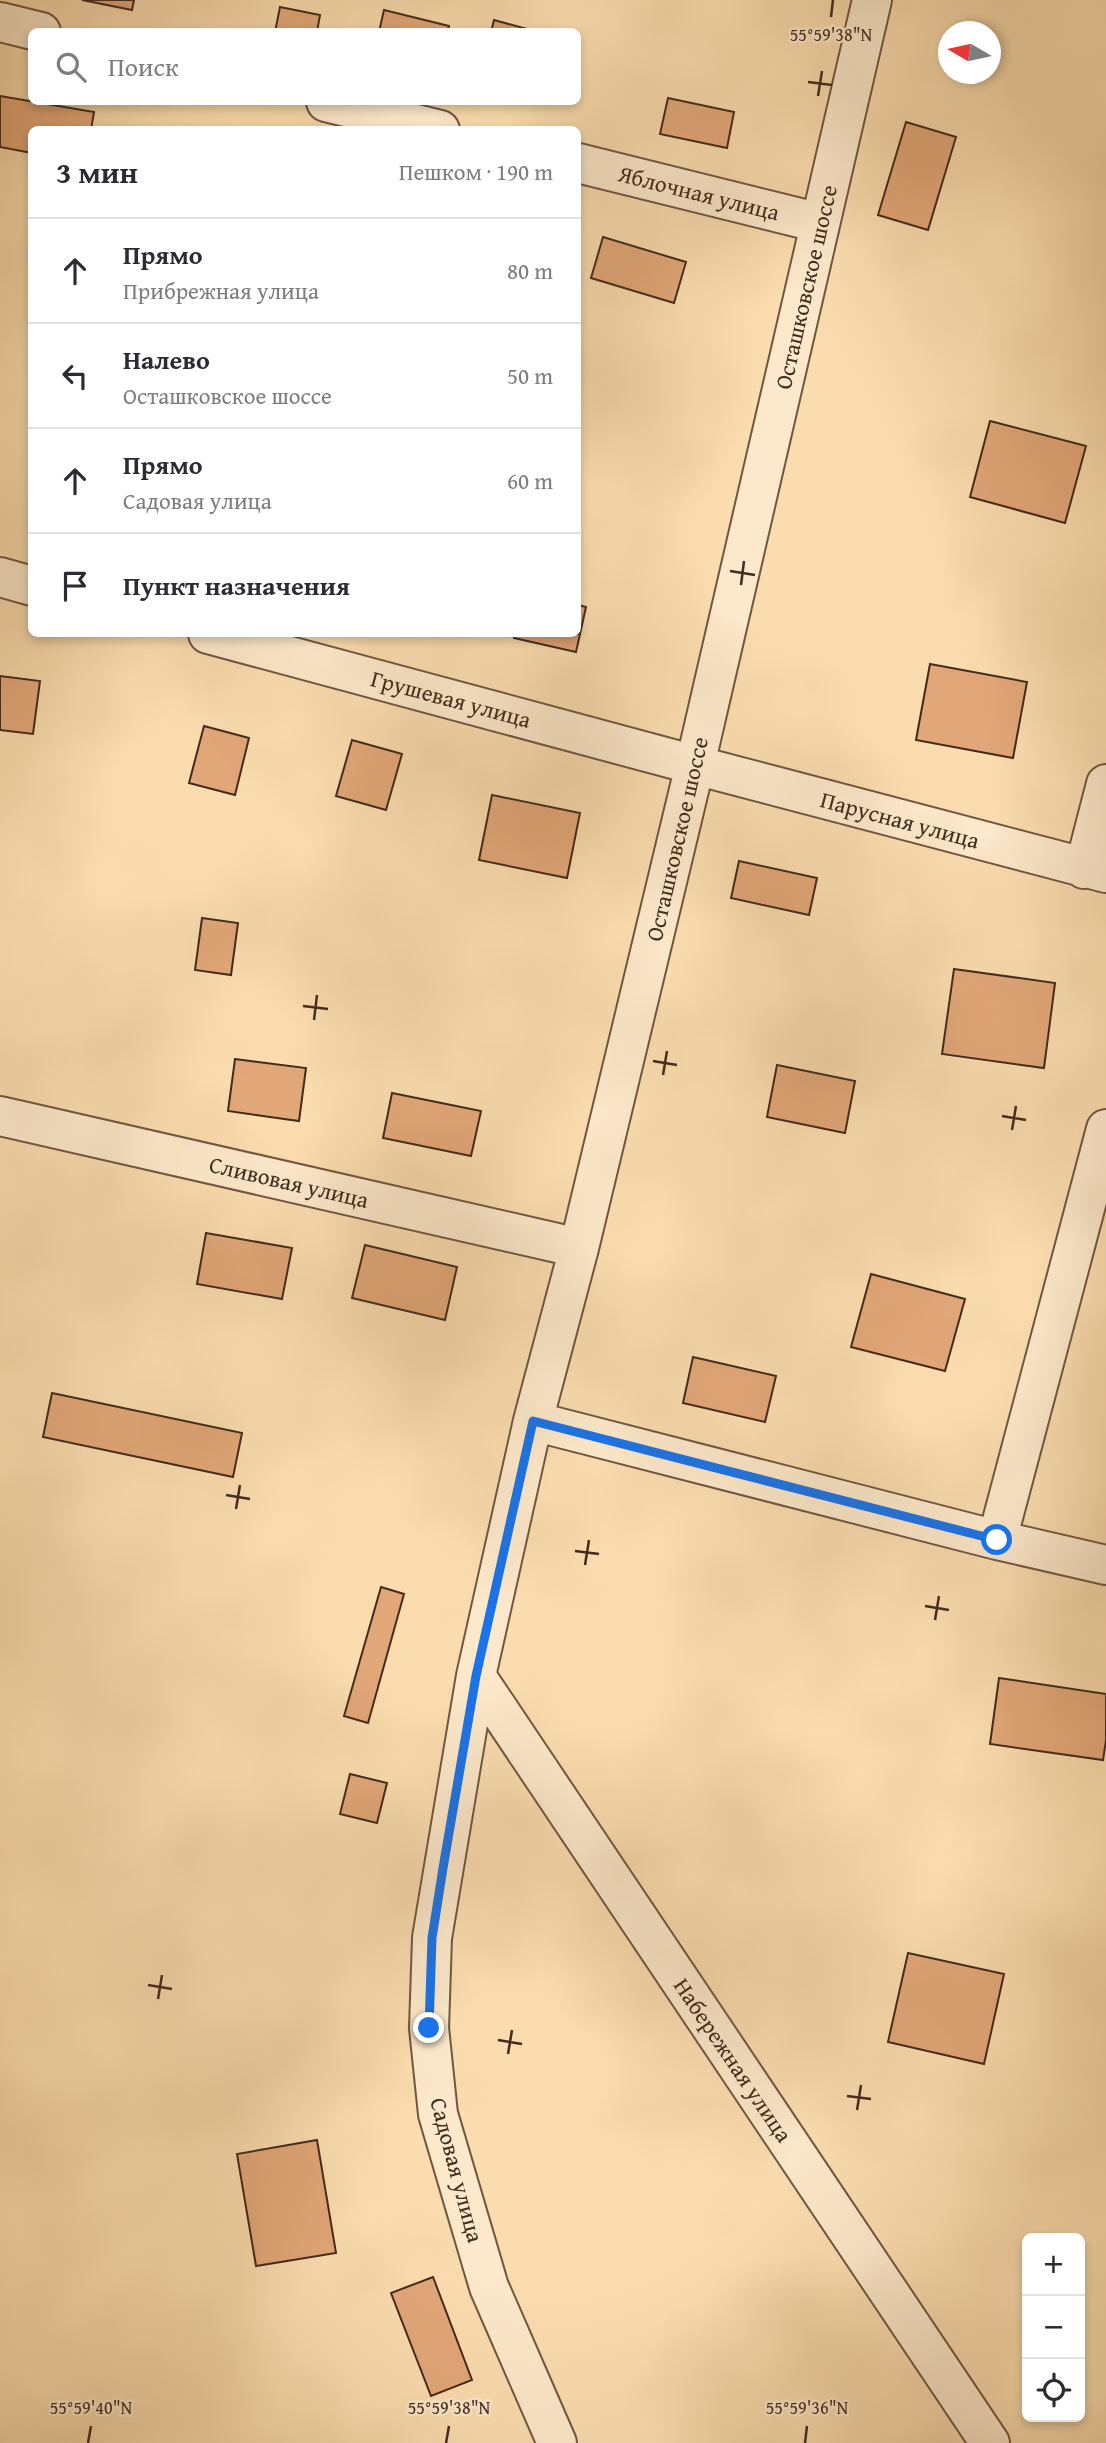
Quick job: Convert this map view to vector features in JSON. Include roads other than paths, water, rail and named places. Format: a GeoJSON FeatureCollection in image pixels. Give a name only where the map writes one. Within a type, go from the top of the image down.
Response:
{"type":"FeatureCollection","features":[{"type":"Feature","properties":{"kind":"street","name":"Осташковское шоссе"},"geometry":{"type":"LineString","coordinates":[[476,1676],[533,1421],[579,1248],[695,765],[872,0]]}},
{"type":"Feature","properties":{"kind":"street"},"geometry":{"type":"LineString","coordinates":[[0,22],[28,29]]}},
{"type":"Feature","properties":{"kind":"street"},"geometry":{"type":"LineString","coordinates":[[338,105],[424,126]]}},
{"type":"Feature","properties":{"kind":"street","name":"Яблочная улица"},"geometry":{"type":"LineString","coordinates":[[581,164],[820,223]]}},
{"type":"Feature","properties":{"kind":"street"},"geometry":{"type":"LineString","coordinates":[[0,577],[28,585]]}},
{"type":"Feature","properties":{"kind":"street","name":"Грушевая улица"},"geometry":{"type":"LineString","coordinates":[[219,637],[695,765]]}},
{"type":"Feature","properties":{"kind":"street","name":"Парусная улица"},"geometry":{"type":"LineString","coordinates":[[695,765],[1095,871]]}},
{"type":"Feature","properties":{"kind":"street"},"geometry":{"type":"LineString","coordinates":[[1095,871],[1106,784]]}},
{"type":"Feature","properties":{"kind":"street","name":"Сливовая улица"},"geometry":{"type":"LineString","coordinates":[[0,1116],[579,1248]]}},
{"type":"Feature","properties":{"kind":"street"},"geometry":{"type":"LineString","coordinates":[[997,1540],[1106,1129]]}},
{"type":"Feature","properties":{"kind":"street"},"geometry":{"type":"LineString","coordinates":[[533,1421],[997,1540],[1106,1565]]}},
{"type":"Feature","properties":{"kind":"street","name":"Садовая улица"},"geometry":{"type":"LineString","coordinates":[[476,1676],[432,1938],[429,2028],[438,2114],[489,2287],[557,2443]]}},
{"type":"Feature","properties":{"kind":"street","name":"Набережная улица"},"geometry":{"type":"LineString","coordinates":[[476,1676],[990,2443]]}}]}
